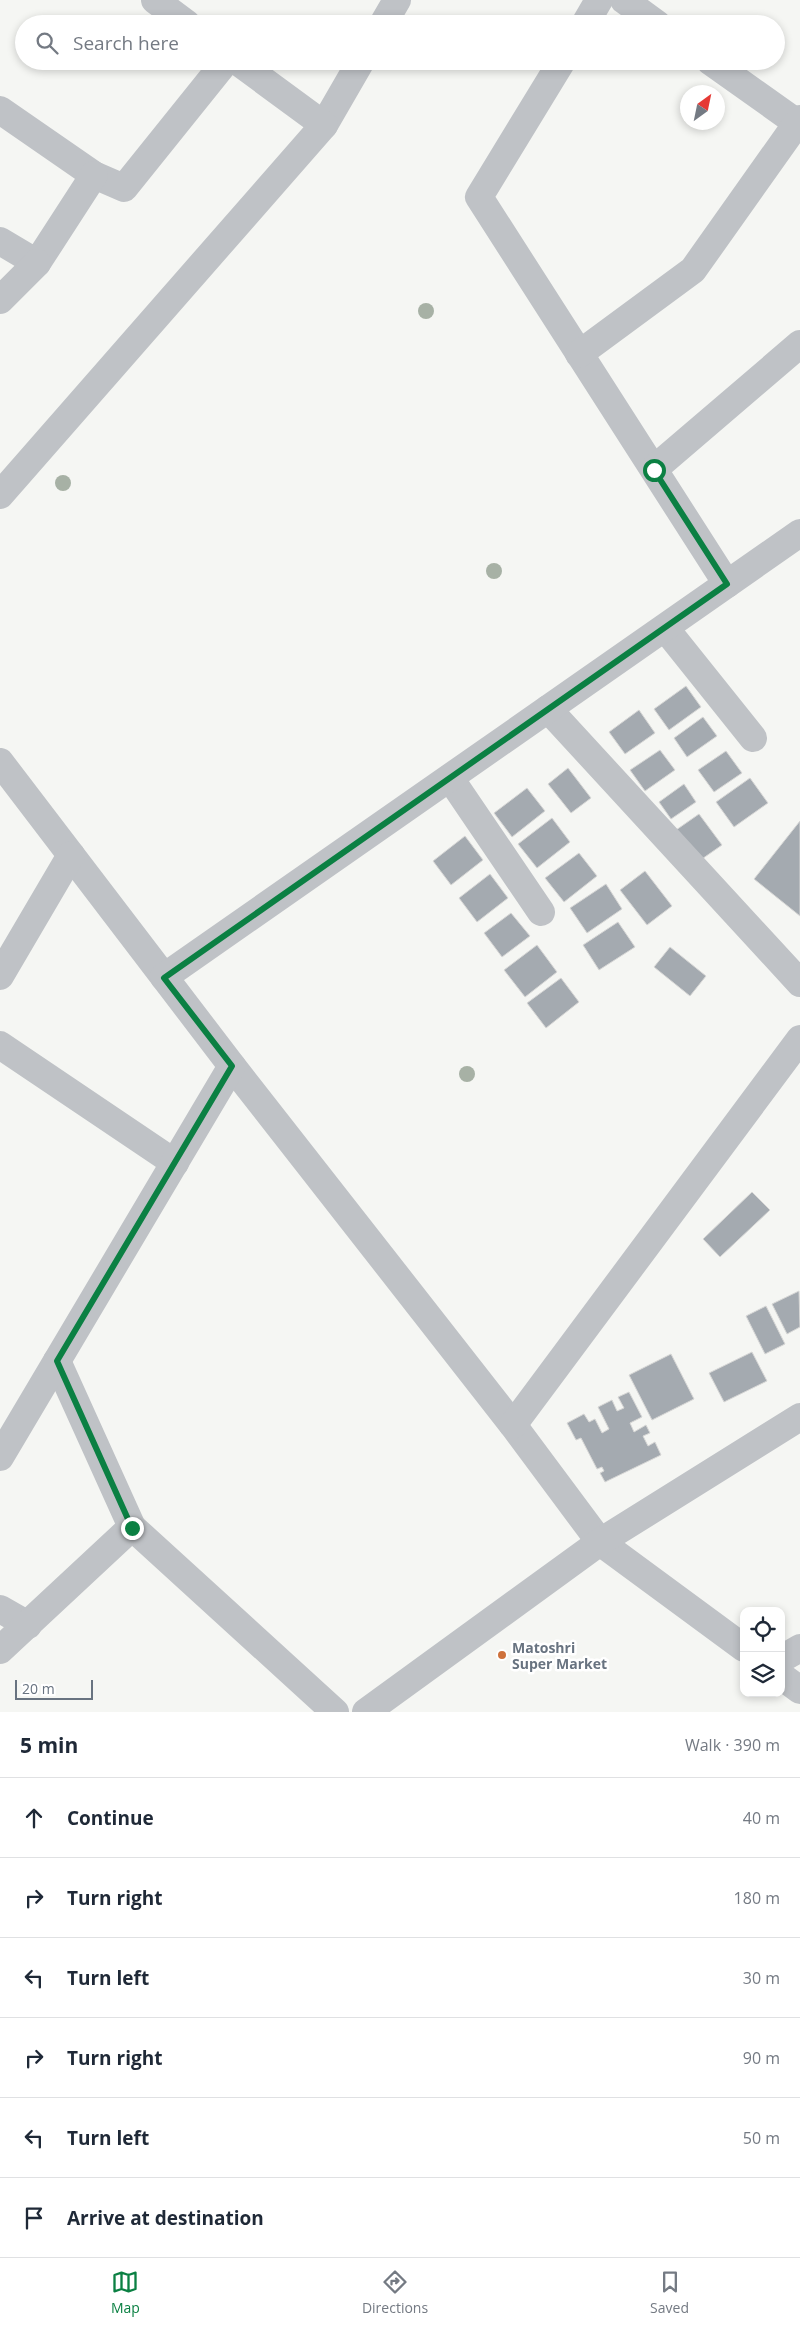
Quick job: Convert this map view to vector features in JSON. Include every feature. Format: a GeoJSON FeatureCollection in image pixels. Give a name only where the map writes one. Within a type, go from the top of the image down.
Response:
{"type":"FeatureCollection","features":[{"type":"Feature","properties":{"kind":"street"},"geometry":{"type":"LineString","coordinates":[[155,0],[175,15]]}},
{"type":"Feature","properties":{"kind":"street"},"geometry":{"type":"LineString","coordinates":[[388,15],[397,0]]}},
{"type":"Feature","properties":{"kind":"street"},"geometry":{"type":"LineString","coordinates":[[590,15],[599,0]]}},
{"type":"Feature","properties":{"kind":"street"},"geometry":{"type":"LineString","coordinates":[[624,0],[645,15]]}},
{"type":"Feature","properties":{"kind":"street"},"geometry":{"type":"LineString","coordinates":[[0,110],[94,175],[124,188],[219,70]]}},
{"type":"Feature","properties":{"kind":"street"},"geometry":{"type":"LineString","coordinates":[[249,70],[324,125]]}},
{"type":"Feature","properties":{"kind":"street"},"geometry":{"type":"LineString","coordinates":[[0,495],[324,125],[356,70]]}},
{"type":"Feature","properties":{"kind":"street"},"geometry":{"type":"LineString","coordinates":[[557,70],[479,197],[727,584]]}},
{"type":"Feature","properties":{"kind":"street"},"geometry":{"type":"LineString","coordinates":[[579,354],[693,270],[799,123],[723,70]]}},
{"type":"Feature","properties":{"kind":"street"},"geometry":{"type":"LineString","coordinates":[[0,300],[37,263],[94,175]]}},
{"type":"Feature","properties":{"kind":"street"},"geometry":{"type":"LineString","coordinates":[[0,241],[37,263]]}},
{"type":"Feature","properties":{"kind":"street"},"geometry":{"type":"LineString","coordinates":[[654,470],[800,344]]}},
{"type":"Feature","properties":{"kind":"street"},"geometry":{"type":"LineString","coordinates":[[164,978],[800,533]]}},
{"type":"Feature","properties":{"kind":"street"},"geometry":{"type":"LineString","coordinates":[[665,628],[753,738]]}},
{"type":"Feature","properties":{"kind":"street"},"geometry":{"type":"LineString","coordinates":[[548,709],[800,983]]}},
{"type":"Feature","properties":{"kind":"street"},"geometry":{"type":"LineString","coordinates":[[0,762],[232,1066],[514,1425],[600,1542],[740,1645]]}},
{"type":"Feature","properties":{"kind":"street"},"geometry":{"type":"LineString","coordinates":[[450,778],[541,912]]}},
{"type":"Feature","properties":{"kind":"street"},"geometry":{"type":"LineString","coordinates":[[0,976],[71,855]]}},
{"type":"Feature","properties":{"kind":"street"},"geometry":{"type":"LineString","coordinates":[[514,1425],[800,1039]]}},
{"type":"Feature","properties":{"kind":"street"},"geometry":{"type":"LineString","coordinates":[[0,1045],[175,1163]]}},
{"type":"Feature","properties":{"kind":"street"},"geometry":{"type":"LineString","coordinates":[[0,1457],[232,1066]]}},
{"type":"Feature","properties":{"kind":"street"},"geometry":{"type":"LineString","coordinates":[[57,1361],[132,1528],[335,1712]]}},
{"type":"Feature","properties":{"kind":"street"},"geometry":{"type":"LineString","coordinates":[[366,1712],[600,1542],[800,1416]]}},
{"type":"Feature","properties":{"kind":"street"},"geometry":{"type":"LineString","coordinates":[[0,1650],[132,1528]]}},
{"type":"Feature","properties":{"kind":"street"},"geometry":{"type":"LineString","coordinates":[[0,1609],[28,1625]]}},
{"type":"Feature","properties":{"kind":"street"},"geometry":{"type":"LineString","coordinates":[[785,1657],[800,1648]]}},
{"type":"Feature","properties":{"kind":"street"},"geometry":{"type":"LineString","coordinates":[[785,1679],[800,1690]]}},
{"type":"Feature","properties":{"kind":"building"},"geometry":{"type":"Polygon","coordinates":[[[686,686],[701,707],[669,730],[654,709],[686,686]]]}},
{"type":"Feature","properties":{"kind":"building"},"geometry":{"type":"Polygon","coordinates":[[[639,710],[655,733],[625,754],[609,732],[639,710]]]}},
{"type":"Feature","properties":{"kind":"building"},"geometry":{"type":"Polygon","coordinates":[[[703,717],[717,736],[687,757],[674,738],[703,717]]]}},
{"type":"Feature","properties":{"kind":"building"},"geometry":{"type":"Polygon","coordinates":[[[660,750],[675,770],[645,791],[630,770],[660,750]]]}},
{"type":"Feature","properties":{"kind":"building"},"geometry":{"type":"Polygon","coordinates":[[[726,751],[742,773],[714,792],[698,770],[726,751]]]}},
{"type":"Feature","properties":{"kind":"building"},"geometry":{"type":"Polygon","coordinates":[[[568,768],[591,798],[571,813],[548,784],[568,768]]]}},
{"type":"Feature","properties":{"kind":"building"},"geometry":{"type":"Polygon","coordinates":[[[750,778],[768,803],[734,827],[716,802],[750,778]]]}},
{"type":"Feature","properties":{"kind":"building"},"geometry":{"type":"Polygon","coordinates":[[[684,784],[696,802],[671,819],[659,802],[684,784]]]}},
{"type":"Feature","properties":{"kind":"building"},"geometry":{"type":"Polygon","coordinates":[[[527,788],[545,811],[512,837],[494,813],[527,788]]]}},
{"type":"Feature","properties":{"kind":"building"},"geometry":{"type":"Polygon","coordinates":[[[699,814],[722,845],[689,868],[666,837],[699,814]]]}},
{"type":"Feature","properties":{"kind":"building"},"geometry":{"type":"Polygon","coordinates":[[[552,818],[570,842],[537,868],[518,844],[552,818]]]}},
{"type":"Feature","properties":{"kind":"building"},"geometry":{"type":"Polygon","coordinates":[[[800,821],[800,916],[754,879],[800,821]]]}},
{"type":"Feature","properties":{"kind":"building"},"geometry":{"type":"Polygon","coordinates":[[[465,836],[483,860],[451,885],[433,861],[465,836]]]}},
{"type":"Feature","properties":{"kind":"building"},"geometry":{"type":"Polygon","coordinates":[[[579,853],[597,876],[564,902],[545,878],[579,853]]]}},
{"type":"Feature","properties":{"kind":"building"},"geometry":{"type":"Polygon","coordinates":[[[645,871],[672,906],[647,925],[620,890],[645,871]]]}},
{"type":"Feature","properties":{"kind":"building"},"geometry":{"type":"Polygon","coordinates":[[[490,874],[508,898],[477,922],[459,898],[490,874]]]}},
{"type":"Feature","properties":{"kind":"building"},"geometry":{"type":"Polygon","coordinates":[[[606,884],[622,909],[587,933],[570,908],[606,884]]]}},
{"type":"Feature","properties":{"kind":"building"},"geometry":{"type":"Polygon","coordinates":[[[511,913],[530,936],[502,957],[484,933],[511,913]]]}},
{"type":"Feature","properties":{"kind":"building"},"geometry":{"type":"Polygon","coordinates":[[[618,922],[635,947],[599,970],[583,945],[618,922]]]}},
{"type":"Feature","properties":{"kind":"building"},"geometry":{"type":"Polygon","coordinates":[[[537,945],[557,972],[525,997],[504,970],[537,945]]]}},
{"type":"Feature","properties":{"kind":"building"},"geometry":{"type":"Polygon","coordinates":[[[670,947],[706,976],[690,996],[654,967],[670,947]]]}},
{"type":"Feature","properties":{"kind":"building"},"geometry":{"type":"Polygon","coordinates":[[[561,978],[579,1002],[546,1028],[527,1003],[561,978]]]}},
{"type":"Feature","properties":{"kind":"building"},"geometry":{"type":"Polygon","coordinates":[[[752,1192],[770,1210],[720,1257],[703,1239],[752,1192]]]}},
{"type":"Feature","properties":{"kind":"building"},"geometry":{"type":"Polygon","coordinates":[[[799,1291],[800,1327],[787,1334],[772,1304],[799,1291]]]}},
{"type":"Feature","properties":{"kind":"building"},"geometry":{"type":"Polygon","coordinates":[[[766,1306],[785,1344],[765,1354],[746,1316],[766,1306]]]}},
{"type":"Feature","properties":{"kind":"building"},"geometry":{"type":"Polygon","coordinates":[[[752,1352],[767,1381],[724,1402],[709,1373],[752,1352]]]}},
{"type":"Feature","properties":{"kind":"building"},"geometry":{"type":"Polygon","coordinates":[[[671,1354],[694,1399],[652,1420],[629,1375],[671,1354]]]}},
{"type":"Feature","properties":{"kind":"building"},"geometry":{"type":"Polygon","coordinates":[[[629,1392],[642,1417],[630,1423],[634,1432],[646,1425],[650,1433],[643,1436],[648,1446],[655,1442],[661,1455],[605,1482],[600,1473],[604,1471],[602,1467],[597,1469],[581,1438],[576,1440],[567,1423],[584,1414],[589,1422],[595,1419],[602,1433],[609,1429],[598,1407],[612,1400],[617,1411],[624,1408],[618,1397],[629,1392]]]}},
{"type":"Feature","properties":{"kind":"place","name":"Matoshri Super Market"},"geometry":{"type":"Point","coordinates":[502,1655]}},
{"type":"Feature","properties":{"kind":"route"},"geometry":{"type":"LineString","coordinates":[[132,1528],[57,1361],[232,1066],[164,978],[727,584],[654,470]]}}]}
